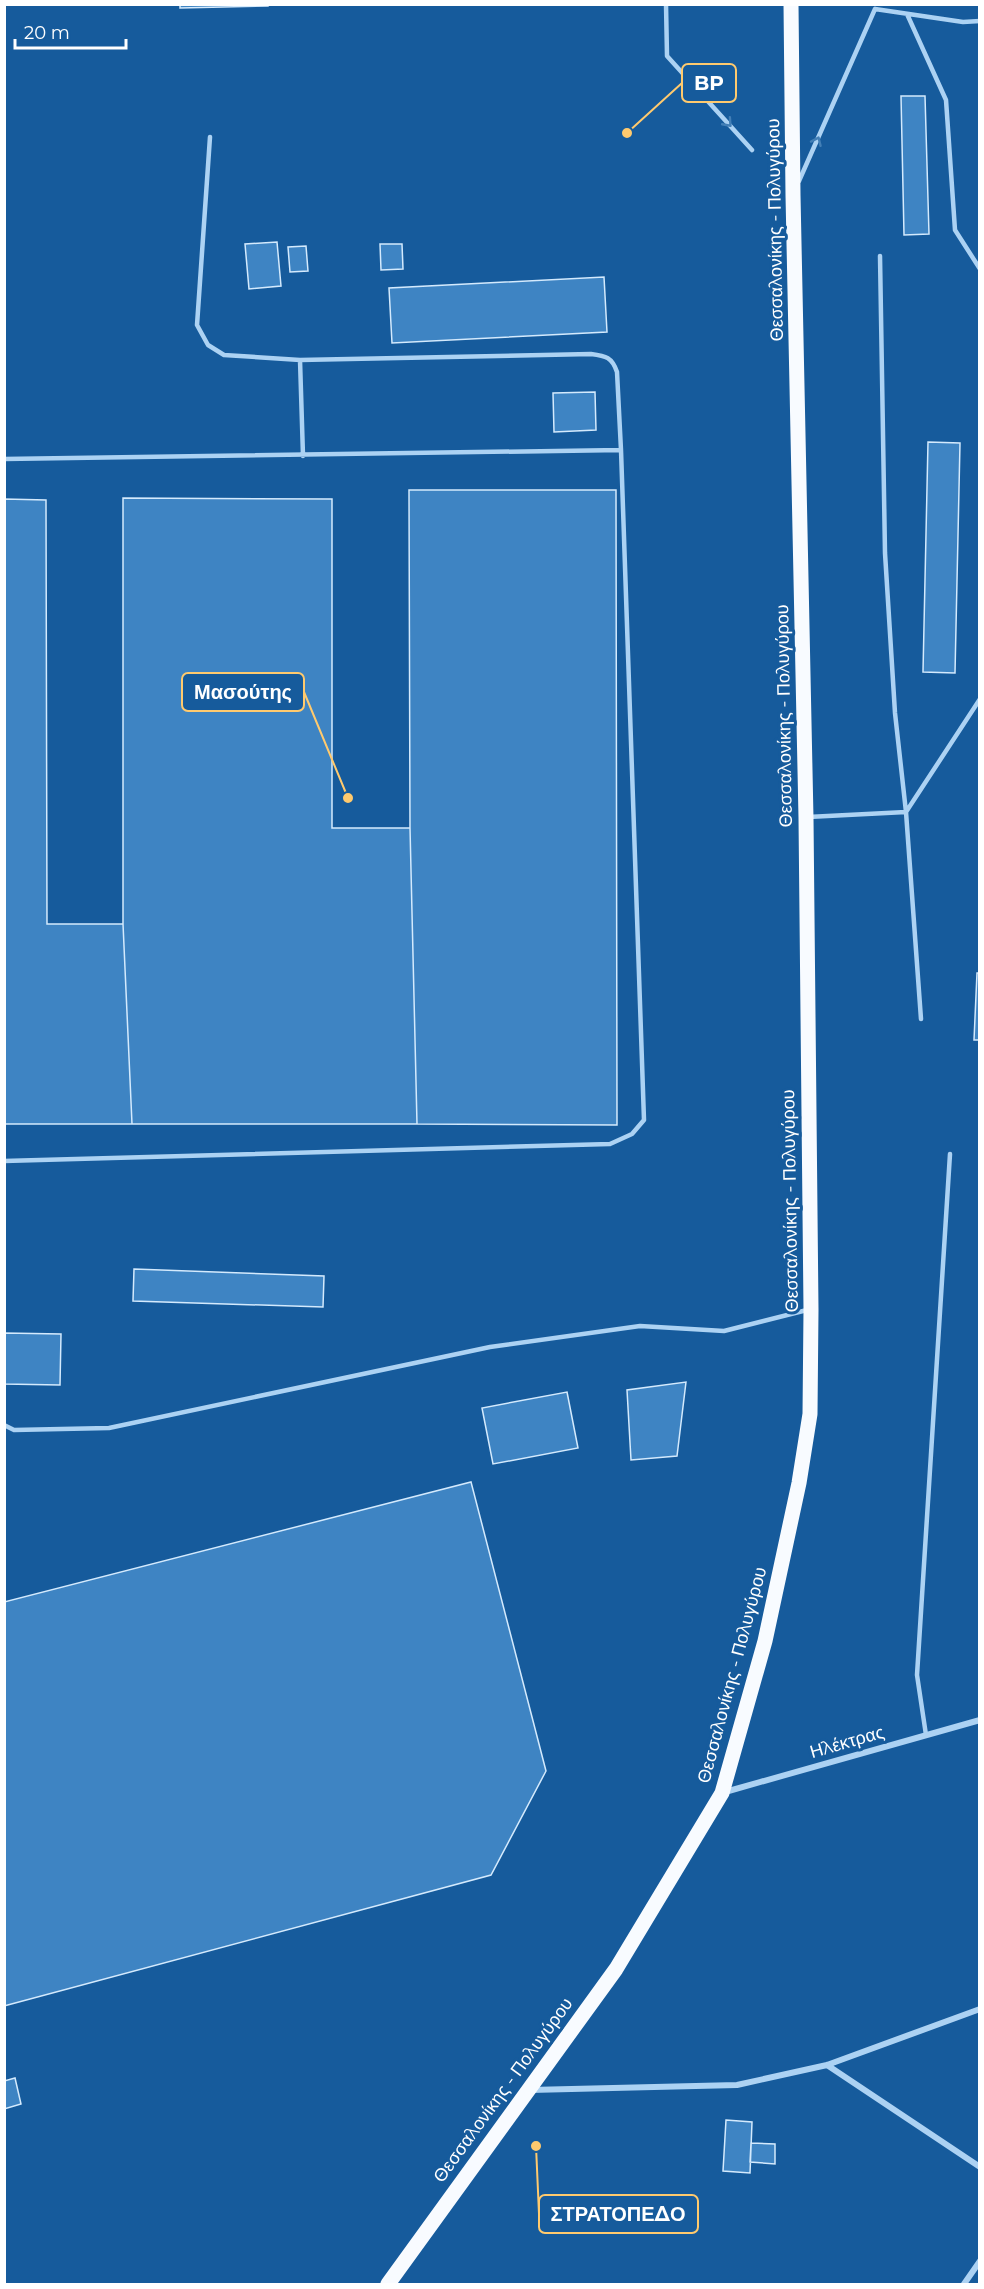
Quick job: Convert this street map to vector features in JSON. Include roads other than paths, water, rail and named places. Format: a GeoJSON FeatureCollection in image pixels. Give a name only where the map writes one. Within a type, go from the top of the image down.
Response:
{"type":"FeatureCollection","features":[{"type":"Feature","properties":{"kind":"main road","name":"Θεσσαλονίκης - Πολυγύρου"},"geometry":{"type":"LineString","coordinates":[[388,2284],[616,1969],[722,1793],[765,1641],[799,1483],[810,1414],[811,1310],[806,818],[791,4]]}},
{"type":"Feature","properties":{"kind":"street","name":"Ηλέκτρας"},"geometry":{"type":"LineString","coordinates":[[722,1793],[980,1720]]}},
{"type":"Feature","properties":{"kind":"street"},"geometry":{"type":"LineString","coordinates":[[527,2090],[737,2085],[827,2065],[980,2009]]}},
{"type":"Feature","properties":{"kind":"street"},"geometry":{"type":"LineString","coordinates":[[827,2065],[980,2167]]}},
{"type":"Feature","properties":{"kind":"street"},"geometry":{"type":"LineString","coordinates":[[964,2284],[980,2261]]}},
{"type":"Feature","properties":{"kind":"lane"},"geometry":{"type":"LineString","coordinates":[[666,4],[667,56],[752,150]]}},
{"type":"Feature","properties":{"kind":"lane"},"geometry":{"type":"LineString","coordinates":[[793,195],[874,7],[963,22],[980,21]]}},
{"type":"Feature","properties":{"kind":"lane"},"geometry":{"type":"LineString","coordinates":[[907,14],[946,100],[955,230],[980,269]]}},
{"type":"Feature","properties":{"kind":"lane"},"geometry":{"type":"LineString","coordinates":[[4,1161],[610,1144],[632,1134],[645,1120],[621,450],[617,372],[613,361],[607,356],[591,354],[300,360],[224,355],[208,345],[197,325],[210,137]]}},
{"type":"Feature","properties":{"kind":"lane"},"geometry":{"type":"LineString","coordinates":[[880,256],[885,553],[895,713],[906,812],[921,1018]]}},
{"type":"Feature","properties":{"kind":"lane"},"geometry":{"type":"LineString","coordinates":[[300,360],[303,456]]}},
{"type":"Feature","properties":{"kind":"lane"},"geometry":{"type":"LineString","coordinates":[[4,459],[621,450]]}},
{"type":"Feature","properties":{"kind":"lane"},"geometry":{"type":"LineString","coordinates":[[906,812],[980,699]]}},
{"type":"Feature","properties":{"kind":"lane"},"geometry":{"type":"LineString","coordinates":[[806,818],[906,812]]}},
{"type":"Feature","properties":{"kind":"lane"},"geometry":{"type":"LineString","coordinates":[[926,1735],[917,1675],[950,1154]]}},
{"type":"Feature","properties":{"kind":"lane"},"geometry":{"type":"LineString","coordinates":[[4,1425],[14,1430],[109,1428],[490,1347],[640,1326],[724,1331],[811,1310]]}},
{"type":"Feature","properties":{"kind":"place","name":"BP"},"geometry":{"type":"Point","coordinates":[627,133]}},
{"type":"Feature","properties":{"kind":"place","name":"Μασούτης"},"geometry":{"type":"Point","coordinates":[348,798]}},
{"type":"Feature","properties":{"kind":"place","name":"ΣΤΡΑΤΟΠΕΔΟ"},"geometry":{"type":"Point","coordinates":[536,2146]}}]}
